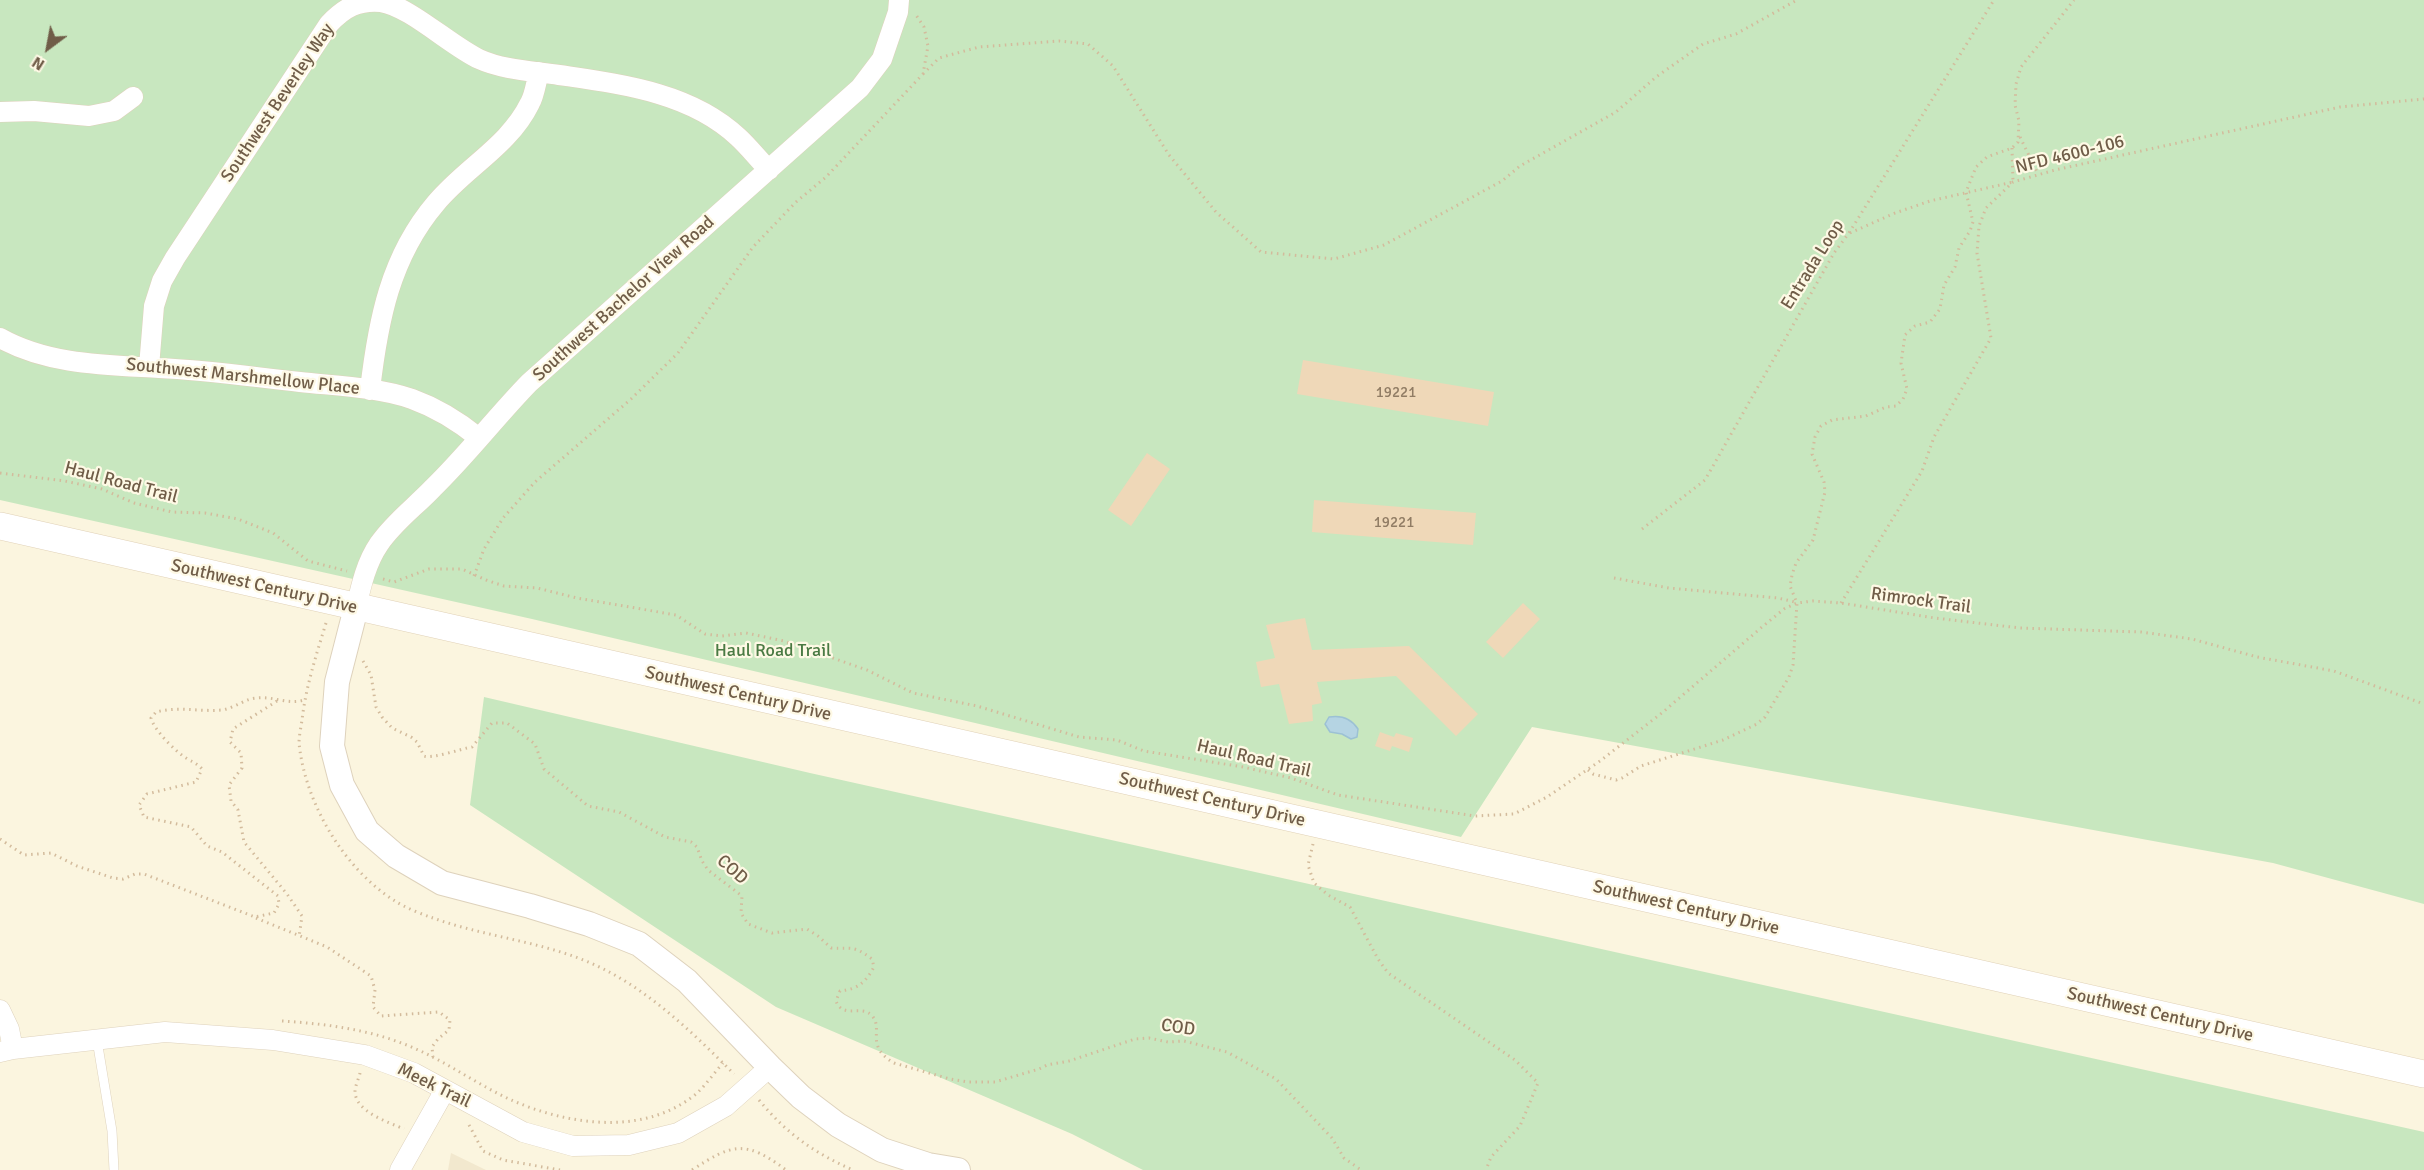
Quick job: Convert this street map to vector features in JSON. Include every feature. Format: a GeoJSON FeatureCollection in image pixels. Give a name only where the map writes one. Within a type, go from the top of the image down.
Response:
{"type":"FeatureCollection","features":[{"type":"Feature","properties":{"kind":"main road","name":"Southwest Century Drive"},"geometry":{"type":"LineString","coordinates":[[0,526],[2424,1074]]}},
{"type":"Feature","properties":{"kind":"street","name":"Southwest Beverley Way"},"geometry":{"type":"LineString","coordinates":[[149,367],[154,306],[162,281],[175,258],[329,24],[341,11],[359,1],[382,2],[399,9],[480,60],[518,70],[626,85],[691,106],[737,136],[769,170]]}},
{"type":"Feature","properties":{"kind":"street","name":"Southwest Bachelor View Road"},"geometry":{"type":"LineString","coordinates":[[356,608],[364,575],[378,546],[395,525],[433,489],[529,383],[836,111],[866,81],[882,59],[898,12],[905,4]]}},
{"type":"Feature","properties":{"kind":"street"},"geometry":{"type":"LineString","coordinates":[[370,390],[380,320],[390,282],[404,254],[436,202],[505,140],[531,102],[539,72]]}},
{"type":"Feature","properties":{"kind":"street"},"geometry":{"type":"LineString","coordinates":[[0,112],[34,111],[89,116],[114,111],[133,97]]}},
{"type":"Feature","properties":{"kind":"street","name":"Southwest Marshmellow Place"},"geometry":{"type":"LineString","coordinates":[[0,338],[32,353],[90,364],[149,367],[370,390],[410,398],[435,408],[478,438]]}},
{"type":"Feature","properties":{"kind":"street"},"geometry":{"type":"LineString","coordinates":[[356,608],[337,682],[332,746],[342,785],[367,831],[396,856],[442,883],[589,924],[639,944],[687,981],[801,1097],[838,1125],[882,1150],[928,1165],[958,1170]]}},
{"type":"Feature","properties":{"kind":"street"},"geometry":{"type":"LineString","coordinates":[[0,1010],[9,1029],[6,1050]]}},
{"type":"Feature","properties":{"kind":"street","name":"Meek Trail"},"geometry":{"type":"LineString","coordinates":[[6,1050],[165,1032],[273,1040],[365,1055],[414,1072],[523,1132],[573,1146],[629,1145],[678,1132],[726,1106],[770,1067]]}},
{"type":"Feature","properties":{"kind":"street"},"geometry":{"type":"LineString","coordinates":[[400,1170],[445,1090]]}},
{"type":"Feature","properties":{"kind":"lane"},"geometry":{"type":"LineString","coordinates":[[97,1040],[112,1131],[114,1170]]}},
{"type":"Feature","properties":{"kind":"path"},"geometry":{"type":"LineString","coordinates":[[474,576],[484,549],[503,518],[535,482],[631,399],[678,353],[753,247],[795,202],[825,177],[939,58],[979,47],[1059,41],[1088,44],[1113,66],[1169,155],[1216,212],[1261,252],[1334,259],[1384,245],[1502,181],[1520,166],[1616,112],[1639,90],[1703,44],[1736,34],[1797,0]]}},
{"type":"Feature","properties":{"kind":"path","name":"Entrada Loop"},"geometry":{"type":"LineString","coordinates":[[1642,529],[1705,480],[1834,253],[1849,233],[1994,0]]}},
{"type":"Feature","properties":{"kind":"path"},"geometry":{"type":"LineString","coordinates":[[2038,175],[2020,135],[2015,105],[2016,84],[2021,68],[2074,0]]}},
{"type":"Feature","properties":{"kind":"path"},"geometry":{"type":"LineString","coordinates":[[905,4],[924,27],[928,46],[923,74]]}},
{"type":"Feature","properties":{"kind":"path","name":"NFD 4600-106"},"geometry":{"type":"LineString","coordinates":[[1841,603],[1922,471],[1934,437],[1991,338],[1977,253],[1979,226],[1986,208],[2013,182],[2340,107],[2424,99]]}},
{"type":"Feature","properties":{"kind":"path"},"geometry":{"type":"LineString","coordinates":[[1849,233],[1895,213],[1966,192],[1995,188],[2013,182],[2013,148],[2020,135]]}},
{"type":"Feature","properties":{"kind":"path"},"geometry":{"type":"LineString","coordinates":[[1797,603],[1784,609],[1663,712],[1587,770],[1593,774],[1616,780],[1641,765],[1723,740],[1757,724],[1765,717],[1789,677],[1793,665],[1797,603],[1790,586],[1792,575],[1796,562],[1814,540],[1825,492],[1824,482],[1812,454],[1815,437],[1821,426],[1832,420],[1866,416],[1886,407],[1896,406],[1902,399],[1907,389],[1901,363],[1905,335],[1915,326],[1930,322],[1940,309],[1944,285],[1955,267],[1959,248],[1973,222],[1966,192],[1976,166],[1987,157],[2013,148]]}},
{"type":"Feature","properties":{"kind":"path","name":"Haul Road Trail"},"geometry":{"type":"LineString","coordinates":[[0,472],[65,480],[102,489],[134,503],[172,512],[206,513],[238,519],[273,532],[308,561],[394,582],[429,568],[462,569],[474,576],[504,586],[537,588],[577,598],[676,615],[705,634],[722,636],[746,633],[784,641],[867,670],[913,693],[977,706],[1079,737],[1117,740],[1144,751],[1243,767],[1291,778],[1338,795],[1475,816],[1514,814],[1547,797],[1587,770]]}},
{"type":"Feature","properties":{"kind":"path","name":"Rimrock Trail"},"geometry":{"type":"LineString","coordinates":[[1614,578],[1669,588],[1778,598],[1797,603],[1813,601],[1841,603],[1935,618],[2020,628],[2141,632],[2192,639],[2257,657],[2334,671],[2424,704]]}},
{"type":"Feature","properties":{"kind":"path","name":"COD"},"geometry":{"type":"LineString","coordinates":[[348,643],[371,675],[376,707],[382,717],[392,728],[417,742],[424,756],[437,757],[456,749],[472,747],[492,723],[507,723],[535,744],[544,769],[588,806],[619,812],[665,837],[691,842],[697,847],[708,870],[742,896],[741,913],[748,924],[772,933],[807,929],[831,948],[849,947],[860,950],[872,959],[874,967],[864,983],[854,989],[840,991],[836,1000],[840,1008],[846,1012],[865,1012],[875,1018],[877,1045],[887,1059],[894,1063],[950,1079],[995,1082],[1135,1039],[1184,1041],[1227,1052],[1276,1079],[1332,1138],[1344,1158],[1361,1170]]}},
{"type":"Feature","properties":{"kind":"path"},"geometry":{"type":"LineString","coordinates":[[255,917],[274,913],[279,904],[278,896],[222,852],[207,846],[191,827],[144,817],[139,805],[147,794],[196,782],[202,770],[198,764],[180,754],[153,727],[151,718],[156,712],[170,708],[220,710],[233,708],[258,698],[296,702],[304,700]]}},
{"type":"Feature","properties":{"kind":"path"},"geometry":{"type":"LineString","coordinates":[[278,700],[233,729],[230,742],[241,753],[242,768],[229,785],[231,801],[238,810],[244,842],[302,916],[299,937]]}},
{"type":"Feature","properties":{"kind":"path"},"geometry":{"type":"LineString","coordinates":[[1318,825],[1308,865],[1314,883],[1328,895],[1350,907],[1378,959],[1389,973],[1515,1060],[1538,1083],[1520,1126],[1491,1157],[1486,1170]]}},
{"type":"Feature","properties":{"kind":"path"},"geometry":{"type":"LineString","coordinates":[[0,838],[24,855],[51,853],[77,866],[113,878],[123,879],[135,874],[155,877],[327,947],[371,976],[375,990],[373,1007],[381,1016],[439,1012],[450,1020],[449,1030],[432,1047],[433,1058]]}},
{"type":"Feature","properties":{"kind":"path"},"geometry":{"type":"LineString","coordinates":[[365,1055],[355,1091],[359,1101],[365,1109],[419,1136]]}},
{"type":"Feature","properties":{"kind":"path"},"geometry":{"type":"LineString","coordinates":[[463,1100],[470,1127],[483,1151],[503,1160],[560,1170]]}},
{"type":"Feature","properties":{"kind":"path"},"geometry":{"type":"LineString","coordinates":[[692,1170],[733,1147],[747,1148],[786,1170]]}},
{"type":"Feature","properties":{"kind":"shaded area"},"geometry":{"type":"Polygon","coordinates":[[[451,1153],[486,1170],[448,1170],[451,1153]]]}},
{"type":"Feature","properties":{"kind":"green space"},"geometry":{"type":"Polygon","coordinates":[[[0,0],[2424,0],[2424,904],[2273,863],[1532,727],[1461,837],[532,619],[0,500],[0,0]]]}},
{"type":"Feature","properties":{"kind":"green space"},"geometry":{"type":"Polygon","coordinates":[[[484,697],[810,773],[2424,1132],[2424,1170],[1143,1170],[1072,1134],[776,1007],[470,805],[484,697]]]}},
{"type":"Feature","properties":{"kind":"water"},"geometry":{"type":"Polygon","coordinates":[[[1338,716],[1349,720],[1358,729],[1357,737],[1351,739],[1342,734],[1330,732],[1325,724],[1329,717],[1338,716]]]}},
{"type":"Feature","properties":{"kind":"building"},"geometry":{"type":"Polygon","coordinates":[[[1303,360],[1494,392],[1488,426],[1297,394],[1303,360]]]}},
{"type":"Feature","properties":{"kind":"building"},"geometry":{"type":"Polygon","coordinates":[[[1147,453],[1170,469],[1131,526],[1108,510],[1147,453]]]}},
{"type":"Feature","properties":{"kind":"building"},"geometry":{"type":"Polygon","coordinates":[[[1314,500],[1476,513],[1473,545],[1312,532],[1314,500]]]}},
{"type":"Feature","properties":{"kind":"building"},"geometry":{"type":"Polygon","coordinates":[[[1523,603],[1540,619],[1503,658],[1486,642],[1523,603]]]}},
{"type":"Feature","properties":{"kind":"building"},"geometry":{"type":"Polygon","coordinates":[[[1305,618],[1312,650],[1409,646],[1478,714],[1456,736],[1396,676],[1317,682],[1322,703],[1312,705],[1313,721],[1289,724],[1279,684],[1261,687],[1256,662],[1275,658],[1266,625],[1305,618]]]}},
{"type":"Feature","properties":{"kind":"building"},"geometry":{"type":"Polygon","coordinates":[[[1380,732],[1394,737],[1396,733],[1413,738],[1409,752],[1392,746],[1390,751],[1375,746],[1380,732]]]}}]}
